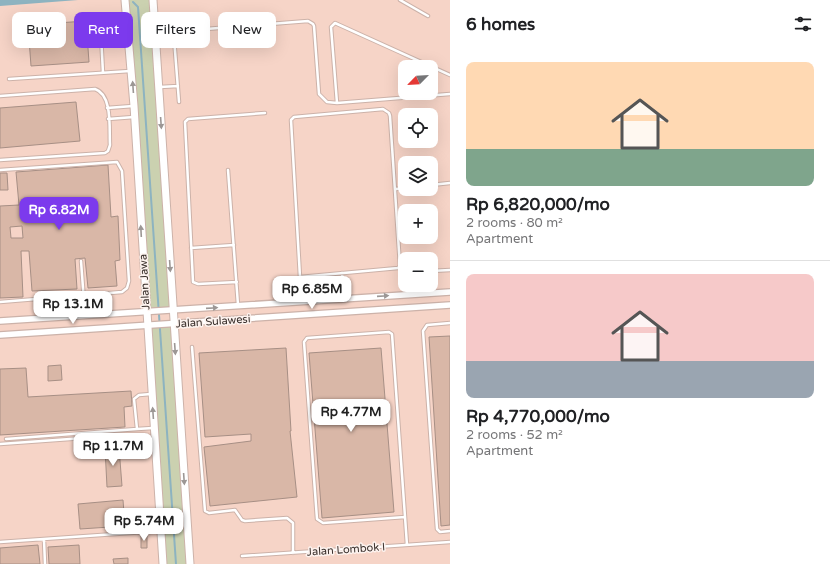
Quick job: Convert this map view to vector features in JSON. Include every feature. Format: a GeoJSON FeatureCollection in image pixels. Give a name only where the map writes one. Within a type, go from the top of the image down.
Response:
{"type":"FeatureCollection","features":[{"type":"Feature","properties":{"kind":"street","name":"Jalan Jawa"},"geometry":{"type":"LineString","coordinates":[[125,0],[132,71],[134,117],[150,325],[151,394],[163,564]]}},
{"type":"Feature","properties":{"kind":"street"},"geometry":{"type":"LineString","coordinates":[[153,0],[154,12]]}},
{"type":"Feature","properties":{"kind":"street"},"geometry":{"type":"LineString","coordinates":[[156,48],[170,310],[190,564]]}},
{"type":"Feature","properties":{"kind":"street","name":"Jalan Sulawesi"},"geometry":{"type":"LineString","coordinates":[[0,321],[450,292]]}},
{"type":"Feature","properties":{"kind":"street","name":"Jalan Sulawesi"},"geometry":{"type":"LineString","coordinates":[[0,335],[450,305]]}},
{"type":"Feature","properties":{"kind":"lane"},"geometry":{"type":"LineString","coordinates":[[400,0],[428,16]]}},
{"type":"Feature","properties":{"kind":"lane"},"geometry":{"type":"LineString","coordinates":[[210,28],[311,22],[314,26],[319,94],[327,102],[338,103],[450,94]]}},
{"type":"Feature","properties":{"kind":"lane"},"geometry":{"type":"LineString","coordinates":[[338,103],[331,27],[335,23],[450,75]]}},
{"type":"Feature","properties":{"kind":"lane"},"geometry":{"type":"LineString","coordinates":[[102,48],[103,73]]}},
{"type":"Feature","properties":{"kind":"lane"},"geometry":{"type":"LineString","coordinates":[[175,48],[180,102]]}},
{"type":"Feature","properties":{"kind":"lane"},"geometry":{"type":"LineString","coordinates":[[9,79],[132,71]]}},
{"type":"Feature","properties":{"kind":"lane"},"geometry":{"type":"LineString","coordinates":[[158,87],[178,86]]}},
{"type":"Feature","properties":{"kind":"lane"},"geometry":{"type":"LineString","coordinates":[[0,96],[95,89],[105,96],[110,145],[108,151],[104,153],[0,160]]}},
{"type":"Feature","properties":{"kind":"lane"},"geometry":{"type":"LineString","coordinates":[[107,108],[134,106]]}},
{"type":"Feature","properties":{"kind":"lane"},"geometry":{"type":"LineString","coordinates":[[383,109],[390,116],[400,266],[398,268],[342,273],[302,277],[299,275],[291,120],[294,117],[383,109]]}},
{"type":"Feature","properties":{"kind":"lane"},"geometry":{"type":"LineString","coordinates":[[237,282],[195,284],[186,120],[265,113]]}},
{"type":"Feature","properties":{"kind":"lane"},"geometry":{"type":"LineString","coordinates":[[108,119],[134,117]]}},
{"type":"Feature","properties":{"kind":"lane"},"geometry":{"type":"LineString","coordinates":[[0,170],[114,161],[120,165],[129,285],[122,292],[0,302]]}},
{"type":"Feature","properties":{"kind":"lane"},"geometry":{"type":"LineString","coordinates":[[228,170],[238,306]]}},
{"type":"Feature","properties":{"kind":"lane"},"geometry":{"type":"LineString","coordinates":[[438,184],[450,183]]}},
{"type":"Feature","properties":{"kind":"lane"},"geometry":{"type":"LineString","coordinates":[[192,248],[234,245]]}},
{"type":"Feature","properties":{"kind":"lane"},"geometry":{"type":"LineString","coordinates":[[81,262],[85,316]]}},
{"type":"Feature","properties":{"kind":"lane"},"geometry":{"type":"LineString","coordinates":[[438,271],[450,270]]}},
{"type":"Feature","properties":{"kind":"lane"},"geometry":{"type":"LineString","coordinates":[[342,273],[344,299]]}},
{"type":"Feature","properties":{"kind":"lane"},"geometry":{"type":"LineString","coordinates":[[450,323],[427,325],[423,331],[437,529],[440,532],[450,531]]}},
{"type":"Feature","properties":{"kind":"lane"},"geometry":{"type":"LineString","coordinates":[[405,517],[322,523],[317,519],[304,342],[307,338],[389,332],[392,334],[407,545]]}},
{"type":"Feature","properties":{"kind":"lane"},"geometry":{"type":"LineString","coordinates":[[192,348],[205,511],[209,513],[236,510],[242,520],[246,521],[287,518],[293,523],[294,553]]}},
{"type":"Feature","properties":{"kind":"lane"},"geometry":{"type":"LineString","coordinates":[[137,429],[134,398],[139,395],[151,394]]}},
{"type":"Feature","properties":{"kind":"lane"},"geometry":{"type":"LineString","coordinates":[[6,439],[154,428]]}},
{"type":"Feature","properties":{"kind":"lane"},"geometry":{"type":"LineString","coordinates":[[0,444],[117,436],[135,446],[155,445]]}},
{"type":"Feature","properties":{"kind":"lane"},"geometry":{"type":"LineString","coordinates":[[0,542],[161,531]]}},
{"type":"Feature","properties":{"kind":"lane"},"geometry":{"type":"LineString","coordinates":[[44,540],[45,564]]}},
{"type":"Feature","properties":{"kind":"lane","name":"Jalan Lombok I"},"geometry":{"type":"LineString","coordinates":[[242,556],[450,542]]}},
{"type":"Feature","properties":{"kind":"shaded area"},"geometry":{"type":"Polygon","coordinates":[[[0,0],[450,0],[450,564],[0,564],[0,0]]]}},
{"type":"Feature","properties":{"kind":"green space"},"geometry":{"type":"Polygon","coordinates":[[[125,0],[153,0],[154,12],[141,12],[141,48],[156,48],[173,310],[146,312],[128,48],[133,48],[133,12],[126,12],[125,0]]]}},
{"type":"Feature","properties":{"kind":"green space"},"geometry":{"type":"Polygon","coordinates":[[[174,324],[190,564],[163,564],[147,325],[174,324]]]}},
{"type":"Feature","properties":{"kind":"water"},"geometry":{"type":"Polygon","coordinates":[[[0,0],[78,0],[0,6],[0,0]]]}},
{"type":"Feature","properties":{"kind":"building"},"geometry":{"type":"Polygon","coordinates":[[[66,22],[74,22],[74,48],[88,48],[89,62],[31,66],[30,48],[66,48],[66,22]]]}},
{"type":"Feature","properties":{"kind":"building"},"geometry":{"type":"Polygon","coordinates":[[[76,102],[80,141],[0,148],[0,108],[76,102]]]}},
{"type":"Feature","properties":{"kind":"building"},"geometry":{"type":"Polygon","coordinates":[[[108,165],[111,217],[118,216],[120,260],[115,261],[117,286],[88,288],[85,258],[75,259],[77,289],[32,291],[29,251],[21,251],[23,297],[0,298],[0,206],[19,205],[16,172],[108,165]],[[22,226],[10,227],[11,238],[23,238],[22,226]]]}},
{"type":"Feature","properties":{"kind":"building"},"geometry":{"type":"Polygon","coordinates":[[[0,173],[7,173],[8,190],[0,190],[0,173]]]}},
{"type":"Feature","properties":{"kind":"building"},"geometry":{"type":"Polygon","coordinates":[[[450,336],[450,525],[441,526],[429,337],[450,336]]]}},
{"type":"Feature","properties":{"kind":"building"},"geometry":{"type":"Polygon","coordinates":[[[286,348],[290,431],[297,497],[210,506],[204,447],[251,441],[251,434],[205,437],[199,353],[286,348]]]}},
{"type":"Feature","properties":{"kind":"building"},"geometry":{"type":"Polygon","coordinates":[[[381,348],[394,512],[322,518],[309,353],[381,348]]]}},
{"type":"Feature","properties":{"kind":"building"},"geometry":{"type":"Polygon","coordinates":[[[61,365],[62,380],[48,381],[48,366],[61,365]]]}},
{"type":"Feature","properties":{"kind":"building"},"geometry":{"type":"Polygon","coordinates":[[[26,368],[28,397],[131,391],[132,406],[124,407],[125,427],[0,435],[0,369],[26,368]]]}},
{"type":"Feature","properties":{"kind":"building"},"geometry":{"type":"Polygon","coordinates":[[[105,448],[119,448],[122,486],[107,487],[105,448]]]}},
{"type":"Feature","properties":{"kind":"building"},"geometry":{"type":"Polygon","coordinates":[[[123,500],[125,526],[80,529],[78,504],[123,500]]]}},
{"type":"Feature","properties":{"kind":"building"},"geometry":{"type":"Polygon","coordinates":[[[141,536],[147,536],[147,548],[141,548],[141,536]]]}},
{"type":"Feature","properties":{"kind":"building"},"geometry":{"type":"Polygon","coordinates":[[[38,545],[40,564],[0,564],[0,548],[38,545]]]}},
{"type":"Feature","properties":{"kind":"building"},"geometry":{"type":"Polygon","coordinates":[[[79,545],[80,564],[49,564],[48,547],[79,545]]]}},
{"type":"Feature","properties":{"kind":"building"},"geometry":{"type":"Polygon","coordinates":[[[128,558],[128,564],[114,564],[113,559],[128,558]]]}},
{"type":"Feature","properties":{"kind":"waterway"},"geometry":{"type":"LineString","coordinates":[[133,2],[138,7],[176,564]]}}]}
